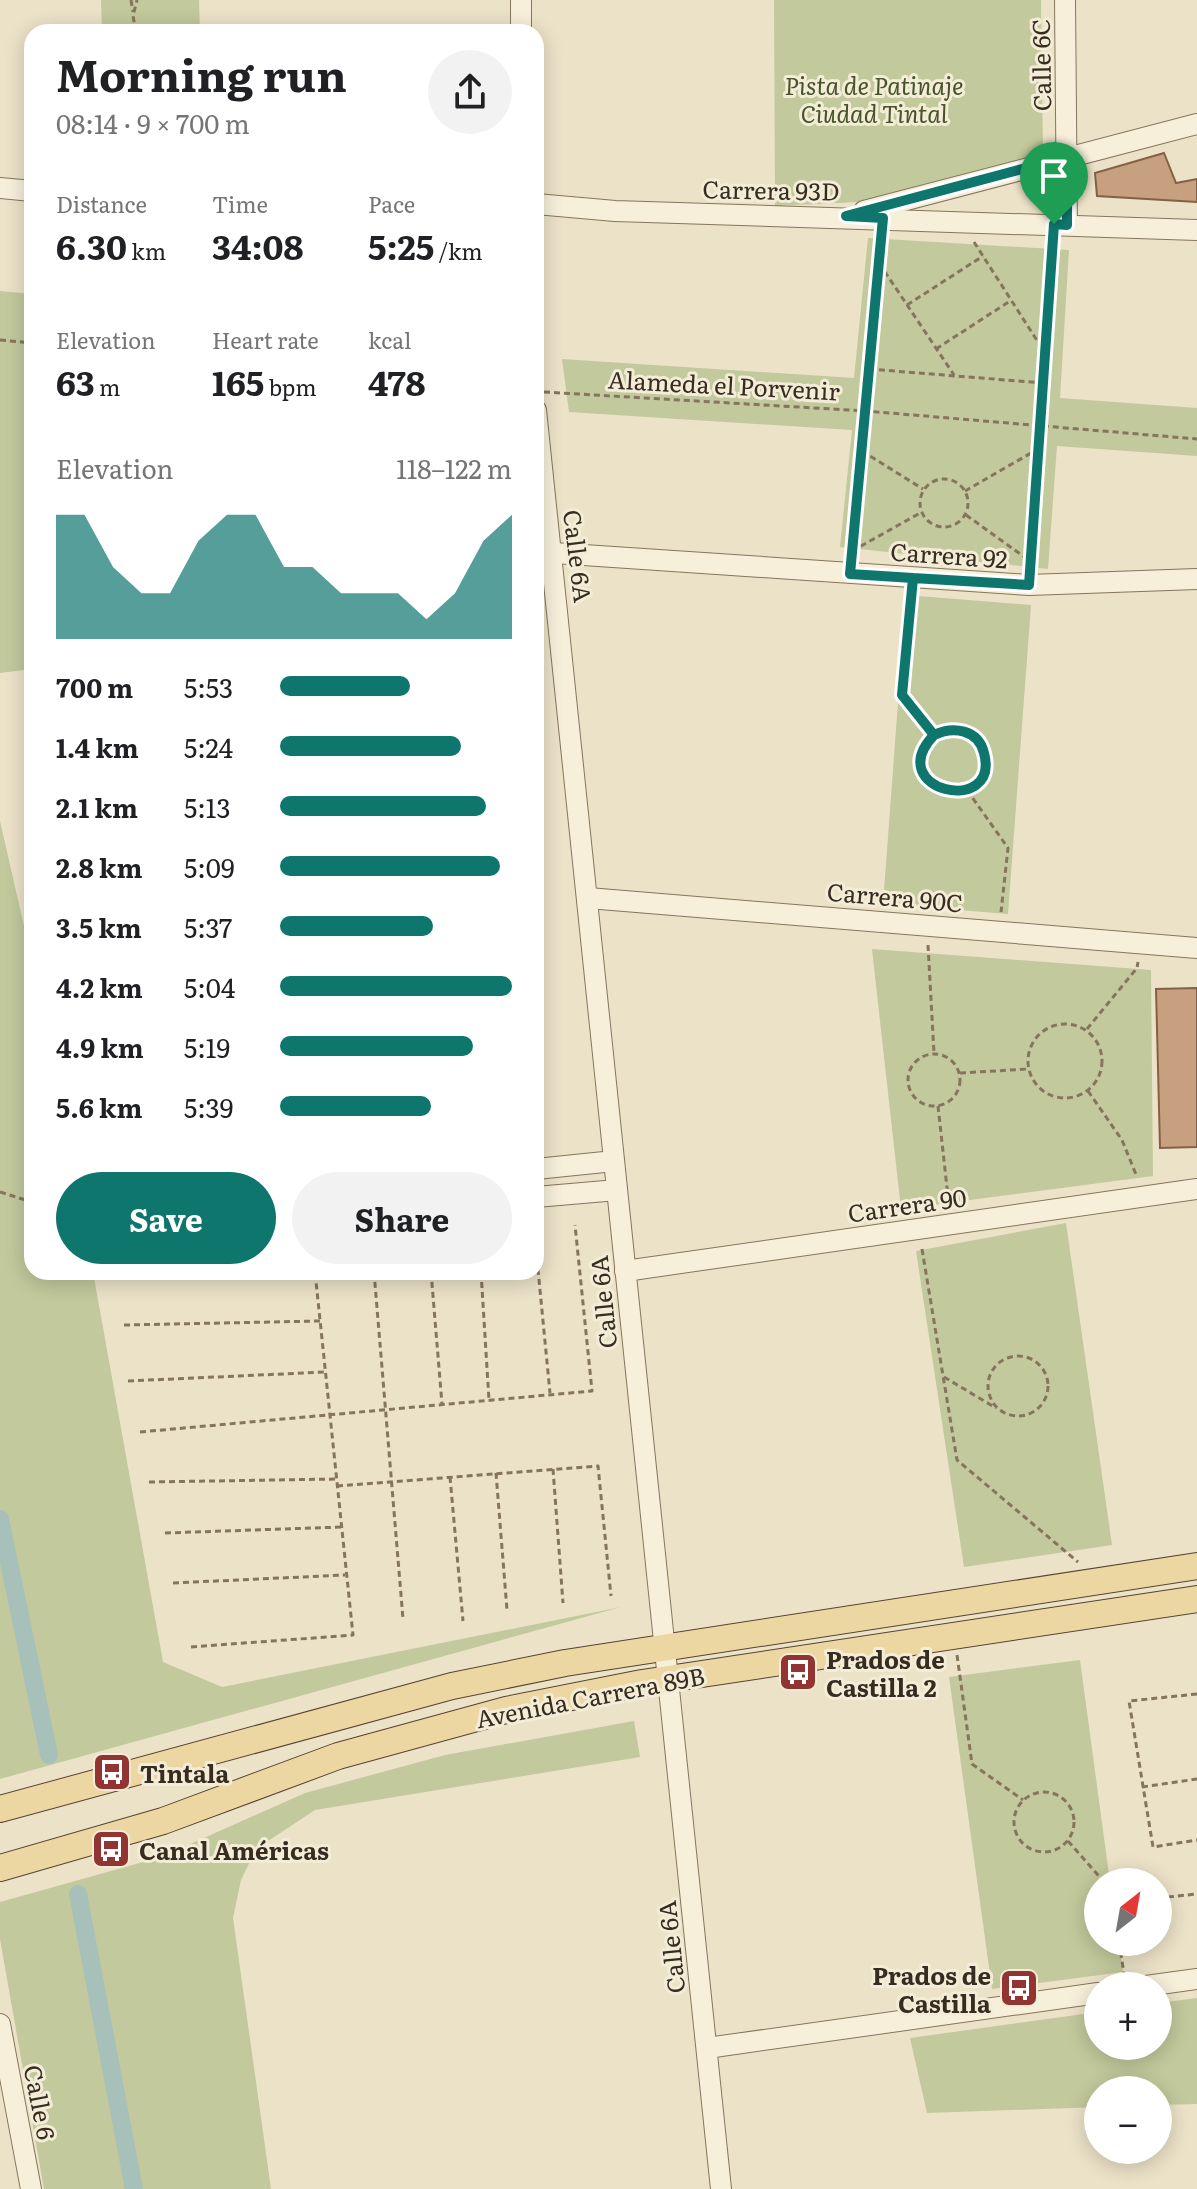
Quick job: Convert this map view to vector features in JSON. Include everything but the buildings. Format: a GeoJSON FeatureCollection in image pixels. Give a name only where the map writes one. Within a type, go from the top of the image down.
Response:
{"type":"FeatureCollection","features":[{"type":"Feature","properties":{"kind":"main road","name":"Avenida Carrera 89B"},"geometry":{"type":"LineString","coordinates":[[0,1809],[452,1686],[662,1646],[1197,1566]]}},
{"type":"Feature","properties":{"kind":"main road","name":"Avenida Carrera 89B"},"geometry":{"type":"LineString","coordinates":[[0,1868],[163,1821],[338,1756],[439,1726],[558,1699],[1197,1599]]}},
{"type":"Feature","properties":{"kind":"street"},"geometry":{"type":"LineString","coordinates":[[521,0],[521,24]]}},
{"type":"Feature","properties":{"kind":"street","name":"Calle 6C"},"geometry":{"type":"LineString","coordinates":[[1061,225],[1067,157],[1065,0]]}},
{"type":"Feature","properties":{"kind":"street"},"geometry":{"type":"LineString","coordinates":[[846,216],[1197,124]]}},
{"type":"Feature","properties":{"kind":"street"},"geometry":{"type":"LineString","coordinates":[[0,188],[24,190]]}},
{"type":"Feature","properties":{"kind":"street","name":"Carrera 93D"},"geometry":{"type":"LineString","coordinates":[[544,205],[615,211],[846,216],[1197,230]]}},
{"type":"Feature","properties":{"kind":"street","name":"Calle 6A"},"geometry":{"type":"LineString","coordinates":[[544,474],[662,1646],[721,2189]]}},
{"type":"Feature","properties":{"kind":"street","name":"Carrera 92"},"geometry":{"type":"LineString","coordinates":[[554,553],[1029,585],[1197,579]]}},
{"type":"Feature","properties":{"kind":"street","name":"Carrera 90C"},"geometry":{"type":"LineString","coordinates":[[588,898],[1197,948]]}},
{"type":"Feature","properties":{"kind":"street"},"geometry":{"type":"LineString","coordinates":[[544,1168],[614,1161]]}},
{"type":"Feature","properties":{"kind":"street","name":"Carrera 90"},"geometry":{"type":"LineString","coordinates":[[625,1271],[1197,1189]]}},
{"type":"Feature","properties":{"kind":"street"},"geometry":{"type":"LineString","coordinates":[[544,1196],[617,1190]]}},
{"type":"Feature","properties":{"kind":"street"},"geometry":{"type":"LineString","coordinates":[[1172,1982],[1197,1979]]}},
{"type":"Feature","properties":{"kind":"street"},"geometry":{"type":"LineString","coordinates":[[707,2048],[1084,1995]]}},
{"type":"Feature","properties":{"kind":"street","name":"Calle 6"},"geometry":{"type":"LineString","coordinates":[[0,2024],[5,2080],[31,2189]]}},
{"type":"Feature","properties":{"kind":"path"},"geometry":{"type":"LineString","coordinates":[[131,0],[134,24]]}},
{"type":"Feature","properties":{"kind":"path"},"geometry":{"type":"LineString","coordinates":[[133,16],[137,0]]}},
{"type":"Feature","properties":{"kind":"path"},"geometry":{"type":"LineString","coordinates":[[850,574],[883,218]]}},
{"type":"Feature","properties":{"kind":"path"},"geometry":{"type":"LineString","coordinates":[[1029,585],[1045,353],[1061,225]]}},
{"type":"Feature","properties":{"kind":"path"},"geometry":{"type":"LineString","coordinates":[[971,238],[1045,353]]}},
{"type":"Feature","properties":{"kind":"path"},"geometry":{"type":"LineString","coordinates":[[907,305],[983,256]]}},
{"type":"Feature","properties":{"kind":"path"},"geometry":{"type":"LineString","coordinates":[[879,263],[954,375]]}},
{"type":"Feature","properties":{"kind":"path"},"geometry":{"type":"LineString","coordinates":[[936,349],[1011,300]]}},
{"type":"Feature","properties":{"kind":"path"},"geometry":{"type":"LineString","coordinates":[[0,340],[24,342]]}},
{"type":"Feature","properties":{"kind":"path"},"geometry":{"type":"LineString","coordinates":[[869,369],[1043,383]]}},
{"type":"Feature","properties":{"kind":"path","name":"Alameda el Porvenir"},"geometry":{"type":"LineString","coordinates":[[544,391],[866,411],[1197,439]]}},
{"type":"Feature","properties":{"kind":"path"},"geometry":{"type":"LineString","coordinates":[[965,491],[1038,449]]}},
{"type":"Feature","properties":{"kind":"path"},"geometry":{"type":"LineString","coordinates":[[862,451],[925,490]]}},
{"type":"Feature","properties":{"kind":"path"},"geometry":{"type":"LineString","coordinates":[[922,512],[939,527],[954,525],[966,515],[968,499],[960,485],[945,480],[925,490]]}},
{"type":"Feature","properties":{"kind":"path"},"geometry":{"type":"LineString","coordinates":[[922,512],[925,490]]}},
{"type":"Feature","properties":{"kind":"path"},"geometry":{"type":"LineString","coordinates":[[852,551],[922,512]]}},
{"type":"Feature","properties":{"kind":"path"},"geometry":{"type":"LineString","coordinates":[[966,515],[1030,561]]}},
{"type":"Feature","properties":{"kind":"path"},"geometry":{"type":"LineString","coordinates":[[913,578],[902,695],[934,735]]}},
{"type":"Feature","properties":{"kind":"path"},"geometry":{"type":"LineString","coordinates":[[954,729],[974,736],[981,745],[985,765],[982,775],[967,790],[947,792],[929,781],[922,762],[927,743],[934,735],[954,729]]}},
{"type":"Feature","properties":{"kind":"path"},"geometry":{"type":"LineString","coordinates":[[967,790],[1008,848],[999,931]]}},
{"type":"Feature","properties":{"kind":"path"},"geometry":{"type":"LineString","coordinates":[[926,925],[934,1053]]}},
{"type":"Feature","properties":{"kind":"path"},"geometry":{"type":"LineString","coordinates":[[1087,1029],[1137,968],[1140,942]]}},
{"type":"Feature","properties":{"kind":"path"},"geometry":{"type":"LineString","coordinates":[[1062,1024],[1087,1029],[1101,1048],[1103,1060],[1096,1083],[1076,1097],[1052,1096],[1033,1080],[1029,1069],[1028,1056],[1039,1034],[1062,1024]]}},
{"type":"Feature","properties":{"kind":"path"},"geometry":{"type":"LineString","coordinates":[[934,1053],[950,1059],[960,1073],[960,1083],[953,1098],[938,1106],[921,1103],[907,1082],[918,1059],[934,1053]]}},
{"type":"Feature","properties":{"kind":"path"},"geometry":{"type":"LineString","coordinates":[[960,1073],[1029,1069]]}},
{"type":"Feature","properties":{"kind":"path"},"geometry":{"type":"LineString","coordinates":[[1088,1091],[1122,1140],[1137,1178],[1138,1198]]}},
{"type":"Feature","properties":{"kind":"path"},"geometry":{"type":"LineString","coordinates":[[938,1106],[951,1224]]}},
{"type":"Feature","properties":{"kind":"path"},"geometry":{"type":"LineString","coordinates":[[0,1192],[24,1200]]}},
{"type":"Feature","properties":{"kind":"path"},"geometry":{"type":"LineString","coordinates":[[140,1432],[592,1391],[575,1225]]}},
{"type":"Feature","properties":{"kind":"path"},"geometry":{"type":"LineString","coordinates":[[921,1238],[957,1460],[1078,1562]]}},
{"type":"Feature","properties":{"kind":"path"},"geometry":{"type":"LineString","coordinates":[[191,1647],[353,1635],[316,1280]]}},
{"type":"Feature","properties":{"kind":"path"},"geometry":{"type":"LineString","coordinates":[[375,1280],[403,1619]]}},
{"type":"Feature","properties":{"kind":"path"},"geometry":{"type":"LineString","coordinates":[[432,1280],[442,1404]]}},
{"type":"Feature","properties":{"kind":"path"},"geometry":{"type":"LineString","coordinates":[[482,1280],[489,1400]]}},
{"type":"Feature","properties":{"kind":"path"},"geometry":{"type":"LineString","coordinates":[[539,1280],[551,1395]]}},
{"type":"Feature","properties":{"kind":"path"},"geometry":{"type":"LineString","coordinates":[[124,1325],[320,1321]]}},
{"type":"Feature","properties":{"kind":"path"},"geometry":{"type":"LineString","coordinates":[[943,1376],[999,1410],[1018,1417],[1036,1411],[1043,1403],[1049,1384],[1041,1365],[1022,1356],[1012,1356],[995,1366],[987,1384],[988,1394],[999,1410]]}},
{"type":"Feature","properties":{"kind":"path"},"geometry":{"type":"LineString","coordinates":[[128,1381],[326,1372]]}},
{"type":"Feature","properties":{"kind":"path"},"geometry":{"type":"LineString","coordinates":[[337,1486],[598,1466],[611,1596]]}},
{"type":"Feature","properties":{"kind":"path"},"geometry":{"type":"LineString","coordinates":[[553,1469],[563,1603]]}},
{"type":"Feature","properties":{"kind":"path"},"geometry":{"type":"LineString","coordinates":[[496,1473],[507,1610]]}},
{"type":"Feature","properties":{"kind":"path"},"geometry":{"type":"LineString","coordinates":[[450,1477],[463,1621]]}},
{"type":"Feature","properties":{"kind":"path"},"geometry":{"type":"LineString","coordinates":[[149,1482],[337,1479]]}},
{"type":"Feature","properties":{"kind":"path"},"geometry":{"type":"LineString","coordinates":[[165,1533],[342,1527]]}},
{"type":"Feature","properties":{"kind":"path"},"geometry":{"type":"LineString","coordinates":[[173,1583],[347,1575]]}},
{"type":"Feature","properties":{"kind":"path"},"geometry":{"type":"LineString","coordinates":[[957,1655],[972,1764],[1023,1800]]}},
{"type":"Feature","properties":{"kind":"path"},"geometry":{"type":"LineString","coordinates":[[1197,1694],[1129,1701],[1153,1847],[1197,1840]]}},
{"type":"Feature","properties":{"kind":"path"},"geometry":{"type":"LineString","coordinates":[[1142,1787],[1197,1779]]}},
{"type":"Feature","properties":{"kind":"path"},"geometry":{"type":"LineString","coordinates":[[1041,1792],[1051,1793],[1067,1804],[1074,1822],[1068,1841],[1051,1852],[1031,1850],[1023,1844],[1014,1828],[1017,1808],[1023,1800],[1041,1792]]}},
{"type":"Feature","properties":{"kind":"path"},"geometry":{"type":"LineString","coordinates":[[1068,1841],[1092,1868]]}},
{"type":"Feature","properties":{"kind":"path"},"geometry":{"type":"LineString","coordinates":[[1172,1897],[1197,1894]]}},
{"type":"Feature","properties":{"kind":"green space"},"geometry":{"type":"Polygon","coordinates":[[[101,0],[199,0],[200,24],[102,24],[101,0]]]}},
{"type":"Feature","properties":{"kind":"green space","name":"Pista de Patinaje Ciudad Tintal"},"geometry":{"type":"Polygon","coordinates":[[[774,0],[1041,0],[1043,153],[951,182],[858,202],[775,206],[774,0]]]}},
{"type":"Feature","properties":{"kind":"green space"},"geometry":{"type":"Polygon","coordinates":[[[868,238],[1069,250],[1060,398],[1197,408],[1197,456],[1057,446],[1048,569],[840,547],[852,430],[569,412],[562,359],[854,378],[868,238]]]}},
{"type":"Feature","properties":{"kind":"green space"},"geometry":{"type":"Polygon","coordinates":[[[0,291],[24,293],[24,670],[0,673],[0,291]]]}},
{"type":"Feature","properties":{"kind":"green space"},"geometry":{"type":"Polygon","coordinates":[[[906,595],[1031,605],[1008,914],[883,904],[906,595]]]}},
{"type":"Feature","properties":{"kind":"green space"},"geometry":{"type":"Polygon","coordinates":[[[0,821],[24,926],[24,1280],[94,1280],[163,1662],[222,1687],[621,1607],[0,1779],[0,821]]]}},
{"type":"Feature","properties":{"kind":"green space"},"geometry":{"type":"Polygon","coordinates":[[[872,949],[1151,970],[1153,1176],[901,1209],[872,949]]]}},
{"type":"Feature","properties":{"kind":"green space"},"geometry":{"type":"Polygon","coordinates":[[[1066,1223],[1112,1545],[964,1567],[916,1251],[1066,1223]]]}},
{"type":"Feature","properties":{"kind":"green space"},"geometry":{"type":"Polygon","coordinates":[[[1080,1660],[1108,1868],[1084,1868],[1084,1956],[1121,1956],[1123,1972],[1084,1972],[1084,1977],[992,1989],[949,1677],[1080,1660]]]}},
{"type":"Feature","properties":{"kind":"green space"},"geometry":{"type":"Polygon","coordinates":[[[634,1721],[640,1757],[315,1810],[256,1849],[241,1880],[233,1918],[271,2189],[44,2189],[0,1939],[0,1902],[161,1857],[305,1793],[445,1755],[634,1721]]]}},
{"type":"Feature","properties":{"kind":"green space"},"geometry":{"type":"Polygon","coordinates":[[[1197,1998],[1197,2104],[1172,2105],[1172,2076],[1084,2076],[1084,2107],[927,2113],[910,2038],[1084,2014],[1084,2060],[1172,2060],[1172,2001],[1197,1998]]]}},
{"type":"Feature","properties":{"kind":"waterway","name":"Canal Américas"},"geometry":{"type":"LineString","coordinates":[[0,1519],[49,1755]]}},
{"type":"Feature","properties":{"kind":"waterway","name":"Canal Américas"},"geometry":{"type":"LineString","coordinates":[[78,1894],[134,2189]]}},
{"type":"Feature","properties":{"kind":"place","name":"Prados de Castilla 2"},"geometry":{"type":"Point","coordinates":[798,1672]}},
{"type":"Feature","properties":{"kind":"place","name":"Tintala"},"geometry":{"type":"Point","coordinates":[112,1772]}},
{"type":"Feature","properties":{"kind":"place","name":"Canal Américas"},"geometry":{"type":"Point","coordinates":[111,1849]}},
{"type":"Feature","properties":{"kind":"place","name":"Prados de Castilla"},"geometry":{"type":"Point","coordinates":[1019,1988]}},
{"type":"Feature","properties":{"kind":"route"},"geometry":{"type":"LineString","coordinates":[[1054,224],[1029,585],[913,578],[902,695],[934,735],[923,752],[924,773],[937,788],[947,792],[967,790],[976,784],[982,775],[985,755],[974,736],[965,731],[954,729],[934,735],[902,695],[913,578],[850,574],[883,218],[846,216],[1067,157],[1067,225],[1054,224]]}}]}
